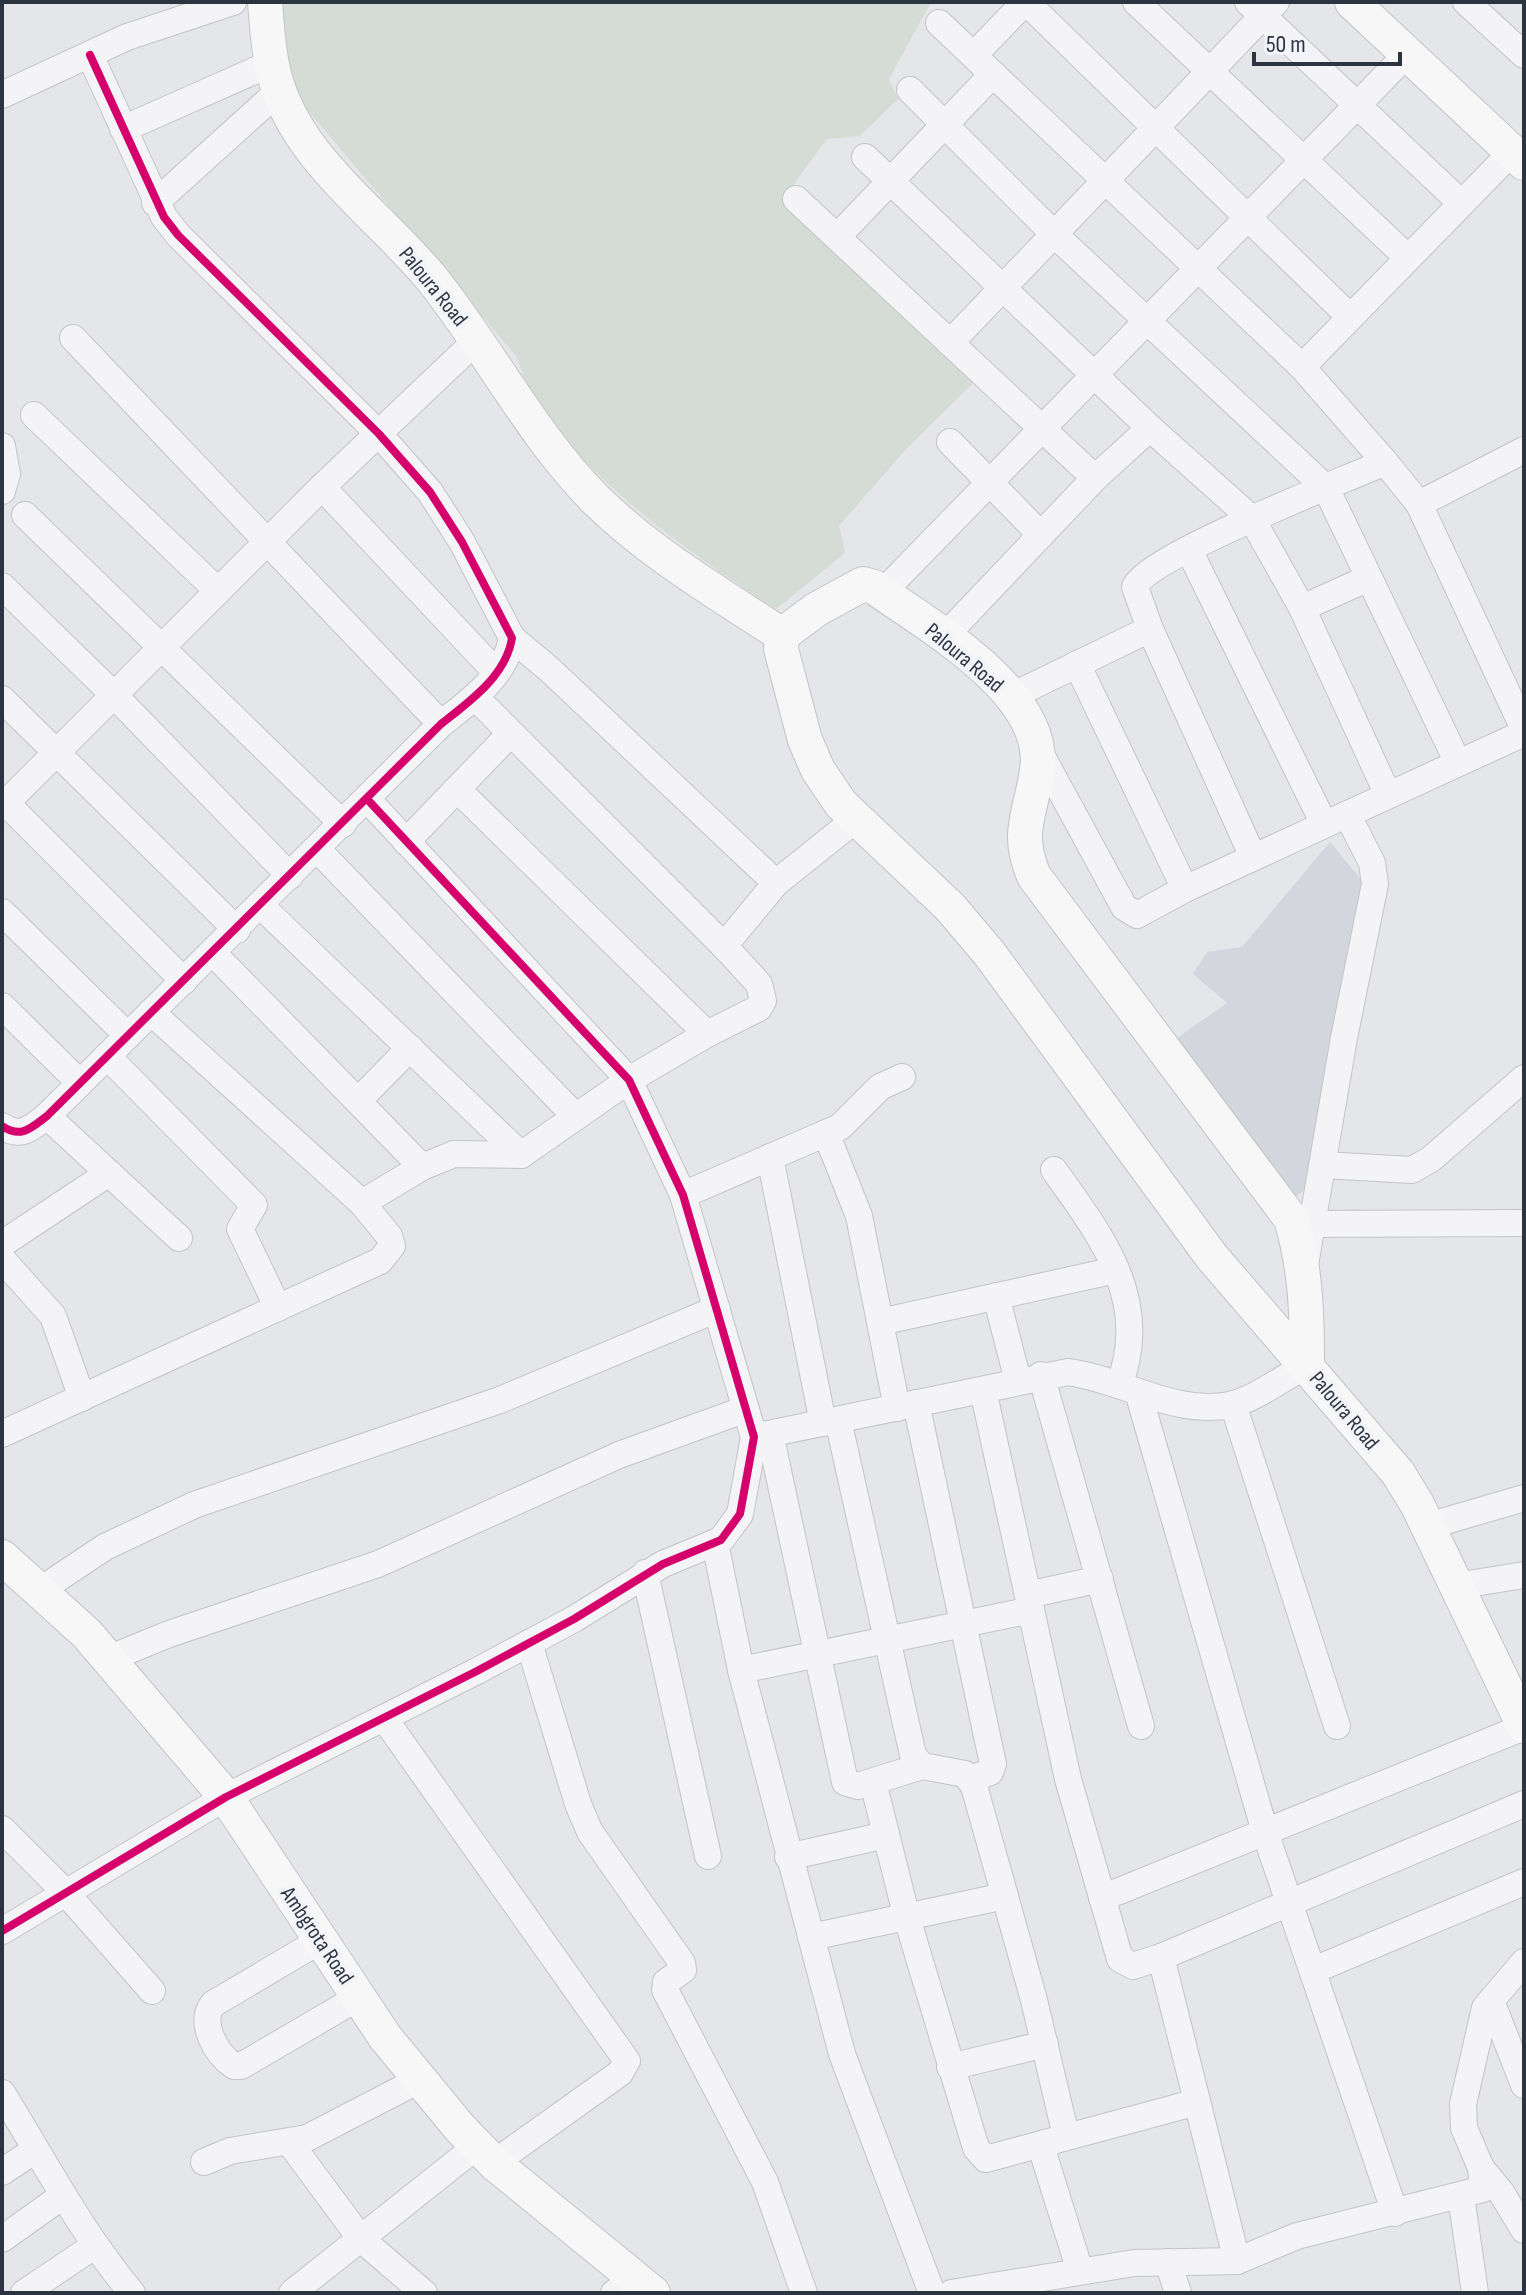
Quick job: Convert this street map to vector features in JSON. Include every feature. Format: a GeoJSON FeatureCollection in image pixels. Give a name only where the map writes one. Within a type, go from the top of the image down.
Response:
{"type":"FeatureCollection","features":[{"type":"Feature","properties":{"kind":"main road","name":"Paloura Road"},"geometry":{"type":"LineString","coordinates":[[265,2],[276,77],[286,106],[326,165],[427,273],[565,464],[595,498],[676,565],[782,635]]}},
{"type":"Feature","properties":{"kind":"main road"},"geometry":{"type":"LineString","coordinates":[[1352,2],[1518,158]]}},
{"type":"Feature","properties":{"kind":"main road"},"geometry":{"type":"LineString","coordinates":[[882,593],[863,584],[817,609],[782,635],[781,649],[805,740],[818,770],[841,804],[950,907],[989,953],[1212,1257],[1256,1311],[1307,1365]]}},
{"type":"Feature","properties":{"kind":"main road","name":"Paloura Road"},"geometry":{"type":"LineString","coordinates":[[882,593],[944,637],[1012,696],[1032,729],[1039,751],[1023,831],[1024,854],[1034,876],[1291,1219],[1304,1267],[1307,1365],[1398,1473],[1428,1526],[1524,1726]]}},
{"type":"Feature","properties":{"kind":"main road","name":"Ambgrota Road"},"geometry":{"type":"LineString","coordinates":[[2,1557],[108,1659],[226,1797],[385,2037],[419,2080],[486,2154],[634,2288]]}},
{"type":"Feature","properties":{"kind":"street"},"geometry":{"type":"LineString","coordinates":[[2,95],[152,28],[233,2]]}},
{"type":"Feature","properties":{"kind":"street"},"geometry":{"type":"LineString","coordinates":[[974,55],[1026,2],[1157,126],[1350,317]]}},
{"type":"Feature","properties":{"kind":"street"},"geometry":{"type":"LineString","coordinates":[[1136,2],[1408,258]]}},
{"type":"Feature","properties":{"kind":"street"},"geometry":{"type":"LineString","coordinates":[[1466,2],[1524,55]]}},
{"type":"Feature","properties":{"kind":"street"},"geometry":{"type":"LineString","coordinates":[[950,343],[1209,71],[1262,7],[1357,105],[1461,203]]}},
{"type":"Feature","properties":{"kind":"street"},"geometry":{"type":"LineString","coordinates":[[939,23],[1302,367],[1385,462],[1419,504],[1523,724],[1458,763],[1185,889],[1137,915],[1129,913],[1039,751]]}},
{"type":"Feature","properties":{"kind":"street"},"geometry":{"type":"LineString","coordinates":[[882,593],[1407,54]]}},
{"type":"Feature","properties":{"kind":"street"},"geometry":{"type":"LineString","coordinates":[[90,55],[155,203],[178,235],[379,434],[446,513],[512,638],[776,883]]}},
{"type":"Feature","properties":{"kind":"street"},"geometry":{"type":"LineString","coordinates":[[837,237],[993,74]]}},
{"type":"Feature","properties":{"kind":"street"},"geometry":{"type":"LineString","coordinates":[[123,129],[276,77]]}},
{"type":"Feature","properties":{"kind":"street"},"geometry":{"type":"LineString","coordinates":[[155,203],[276,77]]}},
{"type":"Feature","properties":{"kind":"street"},"geometry":{"type":"LineString","coordinates":[[910,90],[1054,234],[1326,488],[1458,763]]}},
{"type":"Feature","properties":{"kind":"street"},"geometry":{"type":"LineString","coordinates":[[865,157],[1150,428],[1252,519],[1302,608],[1388,795]]}},
{"type":"Feature","properties":{"kind":"street"},"geometry":{"type":"LineString","coordinates":[[1302,367],[1461,203],[1518,158]]}},
{"type":"Feature","properties":{"kind":"street"},"geometry":{"type":"LineString","coordinates":[[796,199],[1095,478]]}},
{"type":"Feature","properties":{"kind":"street"},"geometry":{"type":"LineString","coordinates":[[73,338],[441,724]]}},
{"type":"Feature","properties":{"kind":"street"},"geometry":{"type":"LineString","coordinates":[[184,981],[4,805],[322,487],[477,340]]}},
{"type":"Feature","properties":{"kind":"street"},"geometry":{"type":"LineString","coordinates":[[34,415],[218,591]]}},
{"type":"Feature","properties":{"kind":"street"},"geometry":{"type":"LineString","coordinates":[[944,637],[1095,478],[1150,428]]}},
{"type":"Feature","properties":{"kind":"street"},"geometry":{"type":"LineString","coordinates":[[950,442],[1041,535]]}},
{"type":"Feature","properties":{"kind":"street"},"geometry":{"type":"LineString","coordinates":[[2,446],[7,474],[2,491]]}},
{"type":"Feature","properties":{"kind":"street"},"geometry":{"type":"LineString","coordinates":[[1419,504],[1522,457]]}},
{"type":"Feature","properties":{"kind":"street"},"geometry":{"type":"LineString","coordinates":[[1253,857],[1150,629],[1135,587],[1138,578],[1252,519],[1385,462]]}},
{"type":"Feature","properties":{"kind":"street"},"geometry":{"type":"LineString","coordinates":[[322,487],[496,672]]}},
{"type":"Feature","properties":{"kind":"street"},"geometry":{"type":"LineString","coordinates":[[25,515],[343,824]]}},
{"type":"Feature","properties":{"kind":"street"},"geometry":{"type":"LineString","coordinates":[[1189,550],[1335,819],[1372,863],[1375,884],[1304,1267]]}},
{"type":"Feature","properties":{"kind":"street"},"geometry":{"type":"LineString","coordinates":[[1302,608],[1369,578]]}},
{"type":"Feature","properties":{"kind":"street"},"geometry":{"type":"LineString","coordinates":[[2,586],[113,694],[290,876]]}},
{"type":"Feature","properties":{"kind":"street"},"geometry":{"type":"LineString","coordinates":[[1012,696],[1150,629]]}},
{"type":"Feature","properties":{"kind":"street"},"geometry":{"type":"LineString","coordinates":[[2,1126],[12,1133],[22,1133],[47,1116],[441,724],[475,697],[509,653],[512,638]]}},
{"type":"Feature","properties":{"kind":"street"},"geometry":{"type":"LineString","coordinates":[[1077,664],[1185,889]]}},
{"type":"Feature","properties":{"kind":"street"},"geometry":{"type":"LineString","coordinates":[[362,1203],[422,1167],[454,1154],[521,1155],[629,1080],[707,1034],[759,1008],[763,1001],[759,984],[724,946],[475,697]]}},
{"type":"Feature","properties":{"kind":"street"},"geometry":{"type":"LineString","coordinates":[[2,699],[237,930]]}},
{"type":"Feature","properties":{"kind":"street"},"geometry":{"type":"LineString","coordinates":[[406,842],[510,734]]}},
{"type":"Feature","properties":{"kind":"street"},"geometry":{"type":"LineString","coordinates":[[457,789],[707,1034]]}},
{"type":"Feature","properties":{"kind":"street"},"geometry":{"type":"LineString","coordinates":[[367,799],[629,1080],[683,1195],[746,1409],[762,1436],[845,1782],[853,1786],[873,1782],[922,1766],[959,1772],[971,1779],[1045,2044],[1056,2140],[1044,2156],[1080,2271]]}},
{"type":"Feature","properties":{"kind":"street"},"geometry":{"type":"LineString","coordinates":[[724,946],[776,883],[856,819]]}},
{"type":"Feature","properties":{"kind":"street"},"geometry":{"type":"LineString","coordinates":[[317,849],[576,1117]]}},
{"type":"Feature","properties":{"kind":"street"},"geometry":{"type":"LineString","coordinates":[[261,906],[521,1155]]}},
{"type":"Feature","properties":{"kind":"street"},"geometry":{"type":"LineString","coordinates":[[2,912],[127,1035]]}},
{"type":"Feature","properties":{"kind":"street"},"geometry":{"type":"LineString","coordinates":[[213,953],[422,1167]]}},
{"type":"Feature","properties":{"kind":"street"},"geometry":{"type":"LineString","coordinates":[[2,1006],[80,1083]]}},
{"type":"Feature","properties":{"kind":"street"},"geometry":{"type":"LineString","coordinates":[[2,1434],[388,1255],[392,1246],[389,1236],[362,1203],[151,1012]]}},
{"type":"Feature","properties":{"kind":"street"},"geometry":{"type":"LineString","coordinates":[[358,1101],[410,1048]]}},
{"type":"Feature","properties":{"kind":"street"},"geometry":{"type":"LineString","coordinates":[[107,1056],[254,1205],[240,1229],[278,1308]]}},
{"type":"Feature","properties":{"kind":"street"},"geometry":{"type":"LineString","coordinates":[[683,1195],[826,1133],[851,1119],[880,1087],[902,1077]]}},
{"type":"Feature","properties":{"kind":"street"},"geometry":{"type":"LineString","coordinates":[[1323,1165],[1412,1170],[1431,1159],[1524,1078]]}},
{"type":"Feature","properties":{"kind":"street"},"geometry":{"type":"LineString","coordinates":[[47,1116],[179,1238]]}},
{"type":"Feature","properties":{"kind":"street"},"geometry":{"type":"LineString","coordinates":[[826,1133],[859,1216],[880,1322],[906,1406],[963,1623],[993,1764],[990,1772],[971,1779]]}},
{"type":"Feature","properties":{"kind":"street"},"geometry":{"type":"LineString","coordinates":[[770,1157],[830,1421],[887,1637],[913,1755],[922,1766]]}},
{"type":"Feature","properties":{"kind":"street"},"geometry":{"type":"LineString","coordinates":[[1054,1170],[1092,1223],[1116,1270],[1132,1333],[1128,1389],[1265,1832],[1395,2213]]}},
{"type":"Feature","properties":{"kind":"street"},"geometry":{"type":"LineString","coordinates":[[2,1244],[109,1173]]}},
{"type":"Feature","properties":{"kind":"street"},"geometry":{"type":"LineString","coordinates":[[1313,1224],[1524,1223]]}},
{"type":"Feature","properties":{"kind":"street"},"geometry":{"type":"LineString","coordinates":[[2,1259],[53,1316],[82,1398]]}},
{"type":"Feature","properties":{"kind":"street"},"geometry":{"type":"LineString","coordinates":[[880,1322],[1116,1270]]}},
{"type":"Feature","properties":{"kind":"street"},"geometry":{"type":"LineString","coordinates":[[996,1296],[1029,1378],[1100,1579],[1141,1726]]}},
{"type":"Feature","properties":{"kind":"street"},"geometry":{"type":"LineString","coordinates":[[39,1591],[105,1547],[194,1505],[500,1400],[717,1309]]}},
{"type":"Feature","properties":{"kind":"street"},"geometry":{"type":"LineString","coordinates":[[762,1436],[1068,1372],[1095,1376],[1177,1403],[1212,1407],[1233,1404],[1307,1365]]}},
{"type":"Feature","properties":{"kind":"street"},"geometry":{"type":"LineString","coordinates":[[983,1390],[1068,1779],[1120,1959],[1133,1966],[1161,1957],[1524,1804]]}},
{"type":"Feature","properties":{"kind":"street"},"geometry":{"type":"LineString","coordinates":[[1233,1404],[1337,1726]]}},
{"type":"Feature","properties":{"kind":"street"},"geometry":{"type":"LineString","coordinates":[[108,1659],[169,1634],[378,1564],[619,1455],[746,1409]]}},
{"type":"Feature","properties":{"kind":"street"},"geometry":{"type":"LineString","coordinates":[[2,1931],[226,1797],[529,1643],[645,1573],[715,1543],[731,1532],[740,1514],[762,1436]]}},
{"type":"Feature","properties":{"kind":"street"},"geometry":{"type":"LineString","coordinates":[[1428,1526],[1524,1498]]}},
{"type":"Feature","properties":{"kind":"street"},"geometry":{"type":"LineString","coordinates":[[715,1543],[741,1670],[845,2065],[932,2293]]}},
{"type":"Feature","properties":{"kind":"street"},"geometry":{"type":"LineString","coordinates":[[645,1573],[708,1856]]}},
{"type":"Feature","properties":{"kind":"street"},"geometry":{"type":"LineString","coordinates":[[1456,1586],[1524,1575]]}},
{"type":"Feature","properties":{"kind":"street"},"geometry":{"type":"LineString","coordinates":[[741,1670],[963,1623],[1100,1579]]}},
{"type":"Feature","properties":{"kind":"street"},"geometry":{"type":"LineString","coordinates":[[529,1643],[578,1804],[605,1856],[682,1963],[683,1970],[666,1982],[665,1990],[765,2182],[804,2293]]}},
{"type":"Feature","properties":{"kind":"street"},"geometry":{"type":"LineString","coordinates":[[292,2293],[361,2239],[486,2154],[620,2073],[627,2061],[384,1718]]}},
{"type":"Feature","properties":{"kind":"street"},"geometry":{"type":"LineString","coordinates":[[1102,1898],[1524,1726]]}},
{"type":"Feature","properties":{"kind":"street"},"geometry":{"type":"LineString","coordinates":[[873,1782],[907,1918],[950,2067],[981,2156],[993,2158],[1197,2102]]}},
{"type":"Feature","properties":{"kind":"street"},"geometry":{"type":"LineString","coordinates":[[2,1829],[65,1892],[152,1991]]}},
{"type":"Feature","properties":{"kind":"street"},"geometry":{"type":"LineString","coordinates":[[788,1857],[886,1835]]}},
{"type":"Feature","properties":{"kind":"street"},"geometry":{"type":"LineString","coordinates":[[1314,1970],[1524,1882]]}},
{"type":"Feature","properties":{"kind":"street"},"geometry":{"type":"LineString","coordinates":[[811,1937],[1005,1896]]}},
{"type":"Feature","properties":{"kind":"street"},"geometry":{"type":"LineString","coordinates":[[321,1940],[213,2004],[206,2012],[205,2024],[223,2054],[234,2066],[241,2066],[359,1997]]}},
{"type":"Feature","properties":{"kind":"street"},"geometry":{"type":"LineString","coordinates":[[1161,1957],[1237,2261]]}},
{"type":"Feature","properties":{"kind":"street"},"geometry":{"type":"LineString","coordinates":[[951,2293],[1080,2271],[1168,2262],[1237,2261],[1297,2236],[1461,2196],[1485,2187],[1461,2116],[1483,2016],[1491,2001],[1524,1962]]}},
{"type":"Feature","properties":{"kind":"street"},"geometry":{"type":"LineString","coordinates":[[1491,2001],[1524,2085]]}},
{"type":"Feature","properties":{"kind":"street"},"geometry":{"type":"LineString","coordinates":[[950,2067],[1045,2044]]}},
{"type":"Feature","properties":{"kind":"street"},"geometry":{"type":"LineString","coordinates":[[204,2162],[230,2151],[290,2143],[321,2132],[419,2080]]}},
{"type":"Feature","properties":{"kind":"street"},"geometry":{"type":"LineString","coordinates":[[2,2093],[61,2197],[129,2292]]}},
{"type":"Feature","properties":{"kind":"street"},"geometry":{"type":"LineString","coordinates":[[290,2143],[361,2239],[424,2293]]}},
{"type":"Feature","properties":{"kind":"street"},"geometry":{"type":"LineString","coordinates":[[2,2172],[35,2150]]}},
{"type":"Feature","properties":{"kind":"street"},"geometry":{"type":"LineString","coordinates":[[1481,2168],[1501,2192],[1524,2230]]}},
{"type":"Feature","properties":{"kind":"street"},"geometry":{"type":"LineString","coordinates":[[1461,2196],[1475,2293]]}},
{"type":"Feature","properties":{"kind":"street"},"geometry":{"type":"LineString","coordinates":[[2,2239],[61,2197]]}},
{"type":"Feature","properties":{"kind":"street"},"geometry":{"type":"LineString","coordinates":[[24,2293],[94,2246]]}},
{"type":"Feature","properties":{"kind":"street"},"geometry":{"type":"LineString","coordinates":[[1168,2262],[1178,2293]]}},
{"type":"Feature","properties":{"kind":"shaded area"},"geometry":{"type":"Polygon","coordinates":[[[277,2],[931,2],[889,79],[898,99],[860,136],[827,139],[782,200],[973,383],[907,448],[839,526],[845,553],[776,609],[710,565],[643,514],[581,457],[554,427],[532,396],[516,356],[287,86],[277,2]]]}},
{"type":"Feature","properties":{"kind":"shaded area"},"geometry":{"type":"Polygon","coordinates":[[[1330,842],[1364,883],[1313,1183],[1291,1201],[1170,1043],[1227,1003],[1193,974],[1207,952],[1242,947],[1330,842]]]}},
{"type":"Feature","properties":{"kind":"cycle path"},"geometry":{"type":"LineString","coordinates":[[2,1126],[20,1132],[47,1116],[441,724],[485,687],[502,664],[512,638],[462,542],[430,492],[379,434],[178,235],[164,217],[90,55]]}},
{"type":"Feature","properties":{"kind":"cycle path"},"geometry":{"type":"LineString","coordinates":[[2,1931],[226,1797],[477,1671],[574,1619],[663,1564],[721,1540],[740,1514],[754,1437],[683,1195],[629,1080],[367,799]]}}]}
